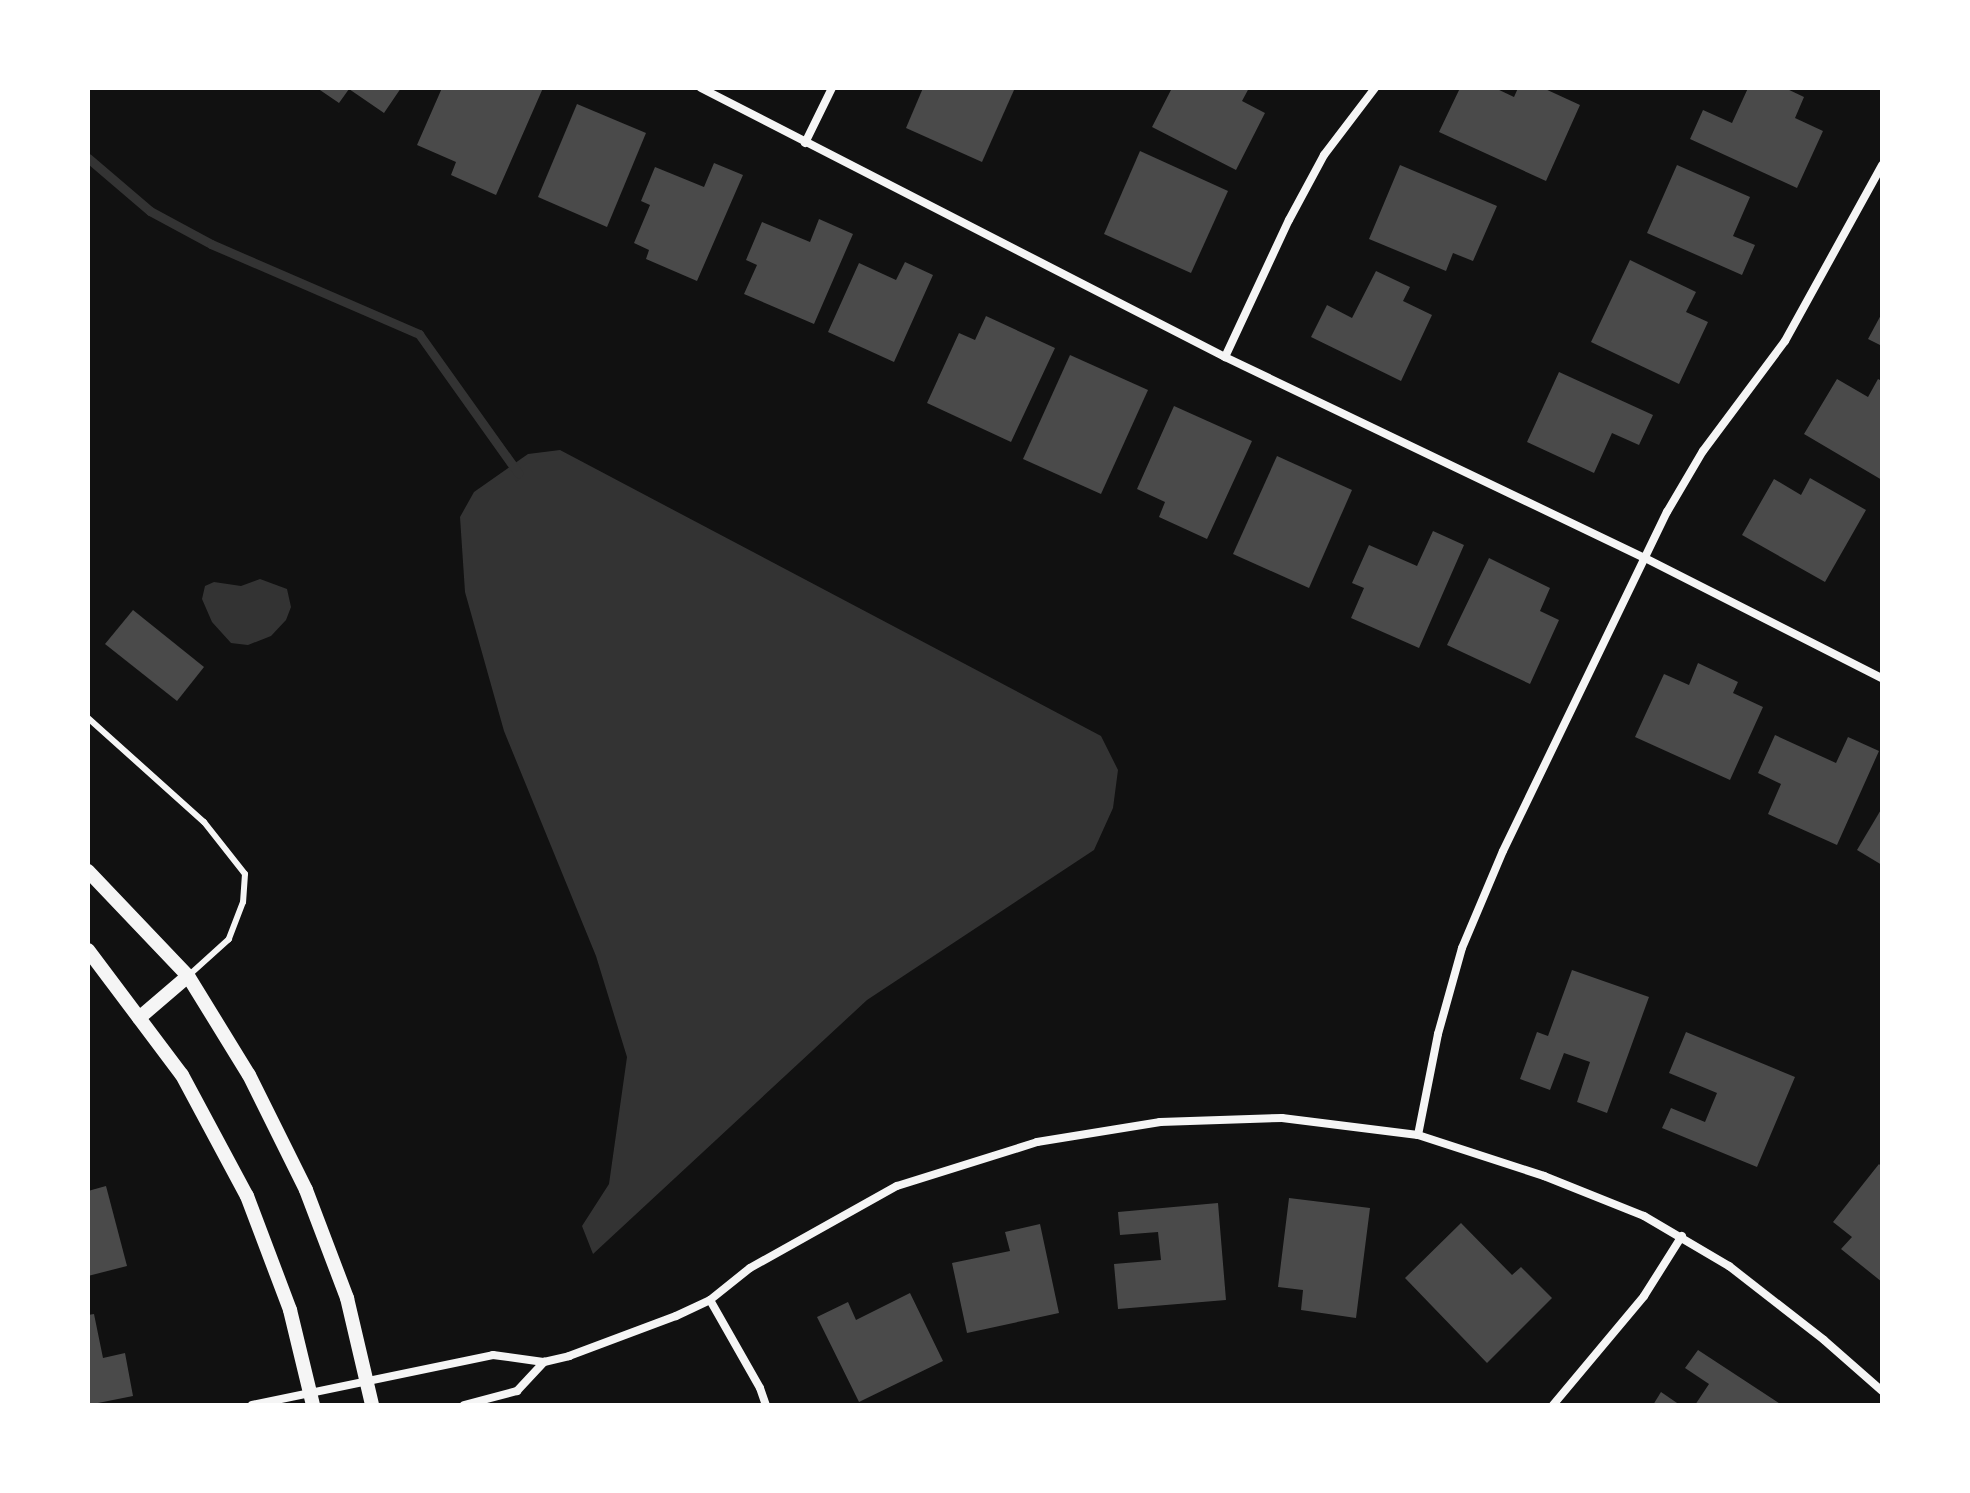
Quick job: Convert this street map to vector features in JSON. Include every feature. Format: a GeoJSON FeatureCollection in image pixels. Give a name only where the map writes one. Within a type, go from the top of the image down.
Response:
{"type":"FeatureCollection","features":[{"type":"Feature","properties":{"kind":"street"},"geometry":{"type":"LineString","coordinates":[[701,88],[1225,357],[1645,558],[1882,678]]}},
{"type":"Feature","properties":{"kind":"street"},"geometry":{"type":"LineString","coordinates":[[805,143],[832,88]]}},
{"type":"Feature","properties":{"kind":"street"},"geometry":{"type":"LineString","coordinates":[[1225,357],[1289,220],[1324,155],[1375,88]]}},
{"type":"Feature","properties":{"kind":"street"},"geometry":{"type":"LineString","coordinates":[[1418,1135],[1438,1034],[1462,948],[1503,851],[1645,558],[1703,451],[1785,341],[1882,165]]}},
{"type":"Feature","properties":{"kind":"street"},"geometry":{"type":"LineString","coordinates":[[88,871],[188,976],[249,1075],[306,1190],[347,1298],[372,1405]]}},
{"type":"Feature","properties":{"kind":"street"},"geometry":{"type":"LineString","coordinates":[[88,950],[182,1075],[247,1196],[290,1310],[312,1399]]}},
{"type":"Feature","properties":{"kind":"street"},"geometry":{"type":"LineString","coordinates":[[139,1018],[188,976]]}},
{"type":"Feature","properties":{"kind":"street"},"geometry":{"type":"LineString","coordinates":[[252,1405],[312,1399],[367,1381],[493,1355],[544,1362],[676,1316],[710,1300],[750,1268],[897,1186],[1037,1142],[1160,1122],[1282,1118],[1418,1135],[1544,1176],[1644,1216],[1682,1236],[1800,1321],[1882,1391]]}},
{"type":"Feature","properties":{"kind":"street"},"geometry":{"type":"LineString","coordinates":[[1553,1405],[1644,1296],[1682,1236]]}},
{"type":"Feature","properties":{"kind":"street"},"geometry":{"type":"LineString","coordinates":[[710,1300],[766,1405]]}},
{"type":"Feature","properties":{"kind":"street"},"geometry":{"type":"LineString","coordinates":[[464,1405],[517,1391],[544,1362]]}},
{"type":"Feature","properties":{"kind":"lane"},"geometry":{"type":"LineString","coordinates":[[88,718],[204,822],[245,874],[243,902],[229,939],[188,976]]}},
{"type":"Feature","properties":{"kind":"shaded area"},"geometry":{"type":"Polygon","coordinates":[[[560,450],[1101,736],[1118,770],[1113,808],[1094,850],[867,1000],[593,1254],[582,1226],[609,1184],[627,1057],[596,956],[504,731],[465,592],[460,517],[474,492],[528,454],[560,450]]]}},
{"type":"Feature","properties":{"kind":"shaded area"},"geometry":{"type":"Polygon","coordinates":[[[260,579],[287,589],[291,607],[286,620],[271,636],[248,645],[231,643],[212,622],[202,599],[205,586],[214,582],[241,586],[260,579]]]}},
{"type":"Feature","properties":{"kind":"building"},"geometry":{"type":"Polygon","coordinates":[[[317,88],[401,88],[384,113],[349,89],[339,103],[317,88]]]}},
{"type":"Feature","properties":{"kind":"building"},"geometry":{"type":"Polygon","coordinates":[[[442,88],[543,88],[496,195],[451,175],[456,162],[417,145],[442,88]]]}},
{"type":"Feature","properties":{"kind":"building"},"geometry":{"type":"Polygon","coordinates":[[[923,88],[1014,90],[982,162],[906,128],[923,88]]]}},
{"type":"Feature","properties":{"kind":"building"},"geometry":{"type":"Polygon","coordinates":[[[1172,88],[1249,88],[1242,101],[1265,113],[1236,170],[1152,127],[1172,88]]]}},
{"type":"Feature","properties":{"kind":"building"},"geometry":{"type":"Polygon","coordinates":[[[1460,88],[1495,88],[1514,97],[1518,88],[1543,88],[1580,105],[1546,181],[1439,132],[1460,88]]]}},
{"type":"Feature","properties":{"kind":"building"},"geometry":{"type":"Polygon","coordinates":[[[1748,88],[1785,88],[1804,97],[1795,118],[1823,131],[1797,188],[1690,139],[1703,110],[1732,123],[1748,88]]]}},
{"type":"Feature","properties":{"kind":"building"},"geometry":{"type":"Polygon","coordinates":[[[577,104],[646,133],[607,227],[538,197],[577,104]]]}},
{"type":"Feature","properties":{"kind":"building"},"geometry":{"type":"Polygon","coordinates":[[[1140,151],[1228,191],[1191,273],[1104,234],[1140,151]]]}},
{"type":"Feature","properties":{"kind":"building"},"geometry":{"type":"Polygon","coordinates":[[[714,163],[743,175],[697,281],[646,259],[649,250],[634,243],[650,205],[641,201],[655,167],[704,187],[714,163]]]}},
{"type":"Feature","properties":{"kind":"building"},"geometry":{"type":"Polygon","coordinates":[[[1400,165],[1497,206],[1473,261],[1453,253],[1446,271],[1369,239],[1400,165]]]}},
{"type":"Feature","properties":{"kind":"building"},"geometry":{"type":"Polygon","coordinates":[[[1677,165],[1750,197],[1733,236],[1755,245],[1742,275],[1647,233],[1677,165]]]}},
{"type":"Feature","properties":{"kind":"building"},"geometry":{"type":"Polygon","coordinates":[[[819,219],[853,234],[814,324],[744,294],[757,265],[746,260],[762,222],[810,242],[819,219]]]}},
{"type":"Feature","properties":{"kind":"building"},"geometry":{"type":"Polygon","coordinates":[[[1630,260],[1696,292],[1686,312],[1708,322],[1679,384],[1591,342],[1630,260]]]}},
{"type":"Feature","properties":{"kind":"building"},"geometry":{"type":"Polygon","coordinates":[[[905,262],[933,275],[894,362],[828,332],[859,263],[896,280],[905,262]]]}},
{"type":"Feature","properties":{"kind":"building"},"geometry":{"type":"Polygon","coordinates":[[[1376,271],[1410,287],[1403,301],[1432,315],[1401,381],[1311,337],[1327,305],[1352,318],[1376,271]]]}},
{"type":"Feature","properties":{"kind":"building"},"geometry":{"type":"Polygon","coordinates":[[[1882,313],[1882,346],[1868,339],[1882,313]]]}},
{"type":"Feature","properties":{"kind":"building"},"geometry":{"type":"Polygon","coordinates":[[[986,316],[1055,348],[1011,442],[927,403],[959,333],[975,340],[986,316]]]}},
{"type":"Feature","properties":{"kind":"building"},"geometry":{"type":"Polygon","coordinates":[[[1070,355],[1148,390],[1101,494],[1023,459],[1070,355]]]}},
{"type":"Feature","properties":{"kind":"building"},"geometry":{"type":"Polygon","coordinates":[[[1559,372],[1653,415],[1639,445],[1612,433],[1594,473],[1527,442],[1559,372]]]}},
{"type":"Feature","properties":{"kind":"building"},"geometry":{"type":"Polygon","coordinates":[[[1837,379],[1868,397],[1878,379],[1882,381],[1882,480],[1804,434],[1837,379]]]}},
{"type":"Feature","properties":{"kind":"building"},"geometry":{"type":"Polygon","coordinates":[[[1174,406],[1252,441],[1207,539],[1159,517],[1165,502],[1137,489],[1174,406]]]}},
{"type":"Feature","properties":{"kind":"building"},"geometry":{"type":"Polygon","coordinates":[[[1277,456],[1352,490],[1309,588],[1233,554],[1277,456]]]}},
{"type":"Feature","properties":{"kind":"building"},"geometry":{"type":"Polygon","coordinates":[[[1810,478],[1866,510],[1825,582],[1742,535],[1774,479],[1801,495],[1810,478]]]}},
{"type":"Feature","properties":{"kind":"building"},"geometry":{"type":"Polygon","coordinates":[[[1433,531],[1464,545],[1419,648],[1351,618],[1364,588],[1352,583],[1369,545],[1417,566],[1433,531]]]}},
{"type":"Feature","properties":{"kind":"building"},"geometry":{"type":"Polygon","coordinates":[[[1489,558],[1550,588],[1540,611],[1559,620],[1530,684],[1447,645],[1489,558]]]}},
{"type":"Feature","properties":{"kind":"building"},"geometry":{"type":"Polygon","coordinates":[[[133,610],[204,667],[177,701],[105,644],[133,610]]]}},
{"type":"Feature","properties":{"kind":"building"},"geometry":{"type":"Polygon","coordinates":[[[1698,663],[1738,682],[1733,693],[1763,707],[1730,780],[1635,737],[1664,674],[1689,685],[1698,663]]]}},
{"type":"Feature","properties":{"kind":"building"},"geometry":{"type":"Polygon","coordinates":[[[1775,735],[1836,763],[1848,737],[1879,751],[1837,845],[1768,814],[1781,784],[1758,773],[1775,735]]]}},
{"type":"Feature","properties":{"kind":"building"},"geometry":{"type":"Polygon","coordinates":[[[1882,808],[1882,865],[1857,850],[1882,808]]]}},
{"type":"Feature","properties":{"kind":"building"},"geometry":{"type":"Polygon","coordinates":[[[1572,970],[1649,997],[1607,1113],[1577,1102],[1590,1062],[1564,1053],[1550,1090],[1520,1079],[1537,1032],[1548,1036],[1572,970]]]}},
{"type":"Feature","properties":{"kind":"building"},"geometry":{"type":"Polygon","coordinates":[[[1686,1032],[1795,1077],[1757,1167],[1662,1128],[1671,1108],[1705,1122],[1717,1093],[1669,1073],[1686,1032]]]}},
{"type":"Feature","properties":{"kind":"building"},"geometry":{"type":"Polygon","coordinates":[[[1879,1164],[1882,1167],[1882,1282],[1841,1249],[1852,1237],[1833,1222],[1879,1164]]]}},
{"type":"Feature","properties":{"kind":"building"},"geometry":{"type":"Polygon","coordinates":[[[106,1186],[127,1266],[88,1276],[88,1191],[106,1186]]]}},
{"type":"Feature","properties":{"kind":"building"},"geometry":{"type":"Polygon","coordinates":[[[1289,1198],[1370,1208],[1356,1318],[1301,1310],[1303,1290],[1278,1287],[1289,1198]]]}},
{"type":"Feature","properties":{"kind":"building"},"geometry":{"type":"Polygon","coordinates":[[[1218,1203],[1226,1300],[1118,1309],[1114,1264],[1161,1260],[1158,1232],[1120,1235],[1118,1212],[1218,1203]]]}},
{"type":"Feature","properties":{"kind":"building"},"geometry":{"type":"Polygon","coordinates":[[[1461,1223],[1512,1275],[1521,1267],[1552,1298],[1487,1363],[1405,1278],[1461,1223]]]}},
{"type":"Feature","properties":{"kind":"building"},"geometry":{"type":"Polygon","coordinates":[[[1040,1224],[1059,1313],[967,1333],[952,1263],[1010,1251],[1005,1232],[1040,1224]]]}},
{"type":"Feature","properties":{"kind":"building"},"geometry":{"type":"Polygon","coordinates":[[[910,1293],[943,1361],[859,1402],[817,1317],[848,1302],[856,1320],[910,1293]]]}},
{"type":"Feature","properties":{"kind":"building"},"geometry":{"type":"Polygon","coordinates":[[[94,1314],[103,1358],[125,1353],[133,1396],[88,1405],[88,1315],[94,1314]]]}},
{"type":"Feature","properties":{"kind":"building"},"geometry":{"type":"Polygon","coordinates":[[[1698,1350],[1782,1405],[1695,1405],[1709,1384],[1685,1368],[1698,1350]]]}},
{"type":"Feature","properties":{"kind":"building"},"geometry":{"type":"Polygon","coordinates":[[[1661,1392],[1680,1405],[1653,1405],[1661,1392]]]}},
{"type":"Feature","properties":{"kind":"waterway"},"geometry":{"type":"LineString","coordinates":[[88,158],[150,211],[211,244],[419,334],[518,473]]}}]}
